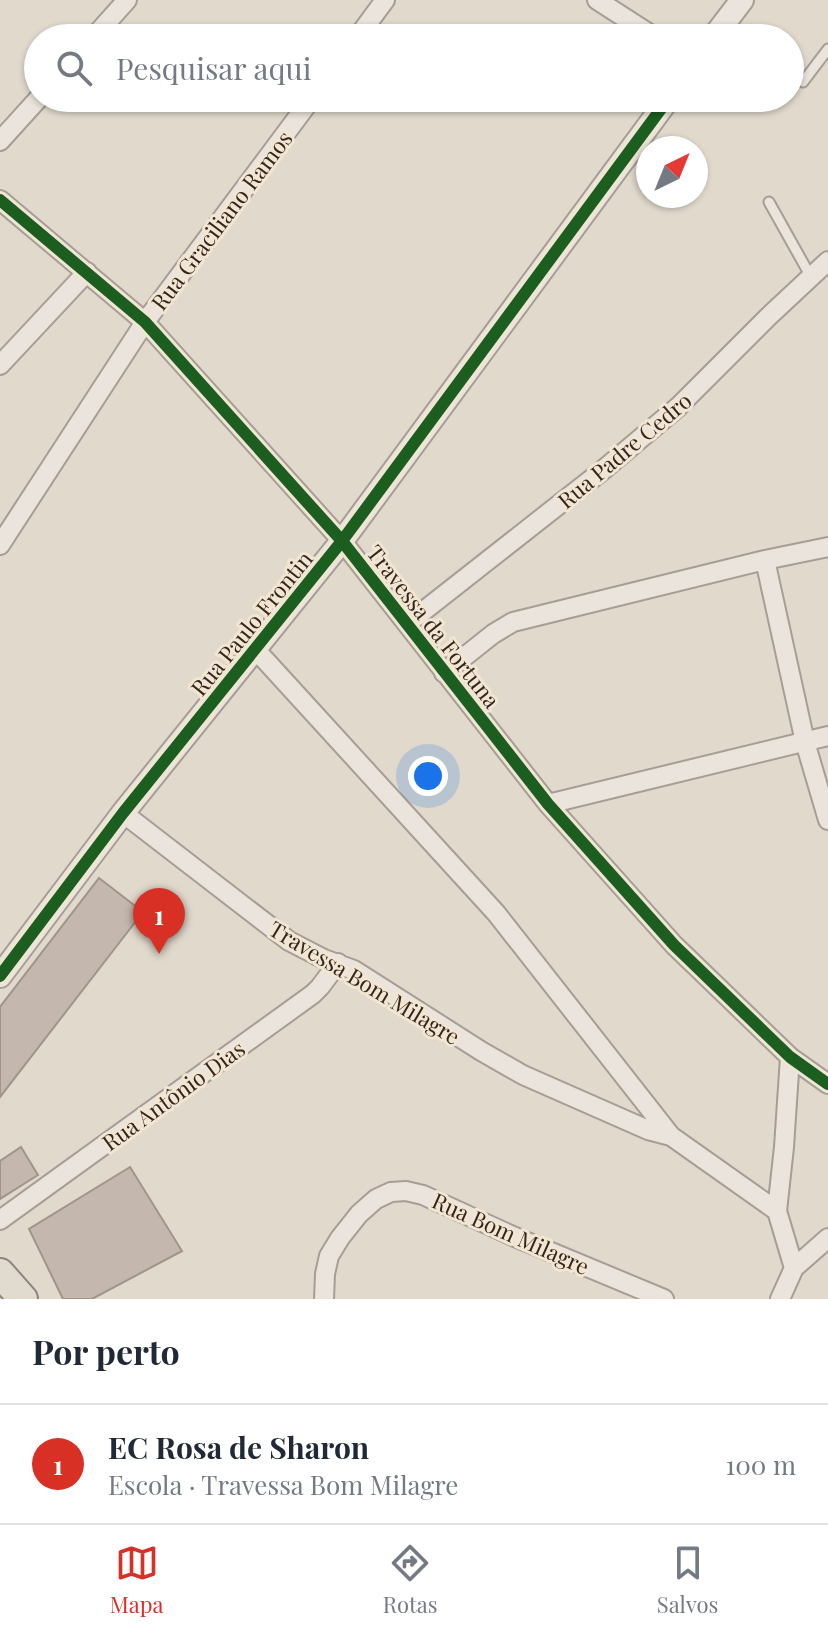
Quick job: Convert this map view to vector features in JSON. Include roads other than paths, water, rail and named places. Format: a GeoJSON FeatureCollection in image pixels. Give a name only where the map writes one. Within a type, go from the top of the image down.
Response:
{"type":"FeatureCollection","features":[{"type":"Feature","properties":{"kind":"main road"},"geometry":{"type":"LineString","coordinates":[[0,1273],[23,1299]]}},
{"type":"Feature","properties":{"kind":"street"},"geometry":{"type":"LineString","coordinates":[[106,24],[127,0]]}},
{"type":"Feature","properties":{"kind":"street"},"geometry":{"type":"LineString","coordinates":[[367,24],[385,0]]}},
{"type":"Feature","properties":{"kind":"street"},"geometry":{"type":"LineString","coordinates":[[597,0],[634,24]]}},
{"type":"Feature","properties":{"kind":"street"},"geometry":{"type":"LineString","coordinates":[[724,24],[742,0]]}},
{"type":"Feature","properties":{"kind":"street"},"geometry":{"type":"LineString","coordinates":[[0,141],[26,112]]}},
{"type":"Feature","properties":{"kind":"street","name":"Rua Graciliano Ramos"},"geometry":{"type":"LineString","coordinates":[[0,545],[145,322],[302,112]]}},
{"type":"Feature","properties":{"kind":"street","name":"Rua Paulo Frontin"},"geometry":{"type":"LineString","coordinates":[[0,976],[123,813],[342,541],[659,112]]}},
{"type":"Feature","properties":{"kind":"street","name":"Travessa da Fortuna"},"geometry":{"type":"LineString","coordinates":[[0,200],[145,322],[342,541],[548,804],[674,945],[790,1057],[828,1084]]}},
{"type":"Feature","properties":{"kind":"street","name":"Rua Padre Cedro"},"geometry":{"type":"LineString","coordinates":[[407,624],[678,407],[828,261]]}},
{"type":"Feature","properties":{"kind":"street"},"geometry":{"type":"LineString","coordinates":[[0,365],[87,272]]}},
{"type":"Feature","properties":{"kind":"street"},"geometry":{"type":"LineString","coordinates":[[444,673],[513,622],[828,547]]}},
{"type":"Feature","properties":{"kind":"street"},"geometry":{"type":"LineString","coordinates":[[765,560],[805,742],[828,820]]}},
{"type":"Feature","properties":{"kind":"street","name":"Travessa Bom Milagre"},"geometry":{"type":"LineString","coordinates":[[256,650],[496,913],[671,1136],[777,1211]]}},
{"type":"Feature","properties":{"kind":"street"},"geometry":{"type":"LineString","coordinates":[[548,804],[828,736]]}},
{"type":"Feature","properties":{"kind":"street","name":"Travessa Bom Milagre"},"geometry":{"type":"LineString","coordinates":[[123,813],[289,941],[354,970],[523,1075],[648,1130],[671,1136]]}},
{"type":"Feature","properties":{"kind":"street","name":"Rua Antônio Dias"},"geometry":{"type":"LineString","coordinates":[[0,1220],[313,994],[338,963]]}},
{"type":"Feature","properties":{"kind":"street"},"geometry":{"type":"LineString","coordinates":[[790,1057],[777,1211],[794,1268]]}},
{"type":"Feature","properties":{"kind":"street","name":"Rua Bom Milagre"},"geometry":{"type":"LineString","coordinates":[[324,1299],[329,1256],[340,1238],[376,1199],[391,1192],[406,1191],[423,1195],[664,1299]]}},
{"type":"Feature","properties":{"kind":"street"},"geometry":{"type":"LineString","coordinates":[[780,1299],[794,1268],[828,1238]]}},
{"type":"Feature","properties":{"kind":"lane"},"geometry":{"type":"LineString","coordinates":[[804,81],[828,49]]}},
{"type":"Feature","properties":{"kind":"lane"},"geometry":{"type":"LineString","coordinates":[[769,202],[811,277]]}},
{"type":"Feature","properties":{"kind":"place","name":"EC Rosa de Sharon"},"geometry":{"type":"Point","coordinates":[159,954]}}]}
